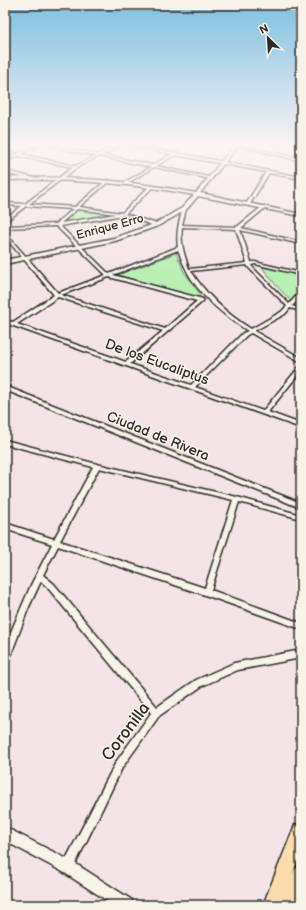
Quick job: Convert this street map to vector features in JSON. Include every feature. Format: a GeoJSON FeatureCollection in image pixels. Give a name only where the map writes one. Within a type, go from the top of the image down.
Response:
{"type":"FeatureCollection","features":[{"type":"Feature","properties":{"kind":"main road"},"geometry":{"type":"LineString","coordinates":[[272,905],[301,831]]}},
{"type":"Feature","properties":{"kind":"main road"},"geometry":{"type":"LineString","coordinates":[[290,905],[301,875]]}},
{"type":"Feature","properties":{"kind":"street"},"geometry":{"type":"LineString","coordinates":[[5,221],[48,188]]}},
{"type":"Feature","properties":{"kind":"street"},"geometry":{"type":"LineString","coordinates":[[57,225],[98,188]]}},
{"type":"Feature","properties":{"kind":"street"},"geometry":{"type":"LineString","coordinates":[[5,227],[57,225],[123,214],[149,188]]}},
{"type":"Feature","properties":{"kind":"street"},"geometry":{"type":"LineString","coordinates":[[162,188],[198,193],[299,214],[301,208]]}},
{"type":"Feature","properties":{"kind":"street","name":"Enrique Erro"},"geometry":{"type":"LineString","coordinates":[[5,262],[131,234],[156,225],[184,209],[202,188]]}},
{"type":"Feature","properties":{"kind":"street"},"geometry":{"type":"LineString","coordinates":[[248,204],[257,188]]}},
{"type":"Feature","properties":{"kind":"street"},"geometry":{"type":"LineString","coordinates":[[5,204],[76,208],[123,214],[156,225]]}},
{"type":"Feature","properties":{"kind":"street"},"geometry":{"type":"LineString","coordinates":[[238,228],[264,207]]}},
{"type":"Feature","properties":{"kind":"street"},"geometry":{"type":"LineString","coordinates":[[184,209],[180,226],[180,248],[189,270],[209,298],[250,330],[301,360]]}},
{"type":"Feature","properties":{"kind":"street"},"geometry":{"type":"LineString","coordinates":[[57,225],[108,275],[199,300],[209,298]]}},
{"type":"Feature","properties":{"kind":"street"},"geometry":{"type":"LineString","coordinates":[[180,226],[238,228],[301,243]]}},
{"type":"Feature","properties":{"kind":"street"},"geometry":{"type":"LineString","coordinates":[[238,228],[248,263],[290,306],[301,310]]}},
{"type":"Feature","properties":{"kind":"street"},"geometry":{"type":"LineString","coordinates":[[5,235],[57,295],[165,330]]}},
{"type":"Feature","properties":{"kind":"street"},"geometry":{"type":"LineString","coordinates":[[13,324],[57,295],[180,248]]}},
{"type":"Feature","properties":{"kind":"street"},"geometry":{"type":"LineString","coordinates":[[189,270],[255,263],[301,274]]}},
{"type":"Feature","properties":{"kind":"street"},"geometry":{"type":"LineString","coordinates":[[192,387],[245,334],[272,319],[290,306],[301,294]]}},
{"type":"Feature","properties":{"kind":"street"},"geometry":{"type":"LineString","coordinates":[[127,364],[199,300]]}},
{"type":"Feature","properties":{"kind":"street","name":"De los Eucaliptus"},"geometry":{"type":"LineString","coordinates":[[5,321],[301,426]]}},
{"type":"Feature","properties":{"kind":"street"},"geometry":{"type":"LineString","coordinates":[[264,413],[301,368]]}},
{"type":"Feature","properties":{"kind":"street","name":"Ciudad de Rivera"},"geometry":{"type":"LineString","coordinates":[[5,389],[301,506]]}},
{"type":"Feature","properties":{"kind":"street"},"geometry":{"type":"LineString","coordinates":[[5,442],[97,466],[237,499],[301,517]]}},
{"type":"Feature","properties":{"kind":"street"},"geometry":{"type":"LineString","coordinates":[[5,660],[18,622],[54,543],[97,466]]}},
{"type":"Feature","properties":{"kind":"street"},"geometry":{"type":"LineString","coordinates":[[207,592],[237,499]]}},
{"type":"Feature","properties":{"kind":"street"},"geometry":{"type":"LineString","coordinates":[[5,526],[207,592],[301,626]]}},
{"type":"Feature","properties":{"kind":"street"},"geometry":{"type":"LineString","coordinates":[[40,576],[51,586],[156,713]]}},
{"type":"Feature","properties":{"kind":"street","name":"Coronilla"},"geometry":{"type":"LineString","coordinates":[[68,867],[119,765],[156,713],[199,683],[237,666],[301,654]]}},
{"type":"Feature","properties":{"kind":"street"},"geometry":{"type":"LineString","coordinates":[[5,834],[68,867],[127,905]]}},
{"type":"Feature","properties":{"kind":"green space"},"geometry":{"type":"Polygon","coordinates":[[[77,209],[79,209],[114,214],[63,222],[77,209]]]}},
{"type":"Feature","properties":{"kind":"green space"},"geometry":{"type":"Polygon","coordinates":[[[176,253],[184,272],[200,296],[195,297],[118,275],[176,253]]]}},
{"type":"Feature","properties":{"kind":"green space"},"geometry":{"type":"Polygon","coordinates":[[[262,267],[301,275],[301,289],[291,301],[262,267]]]}}]}
